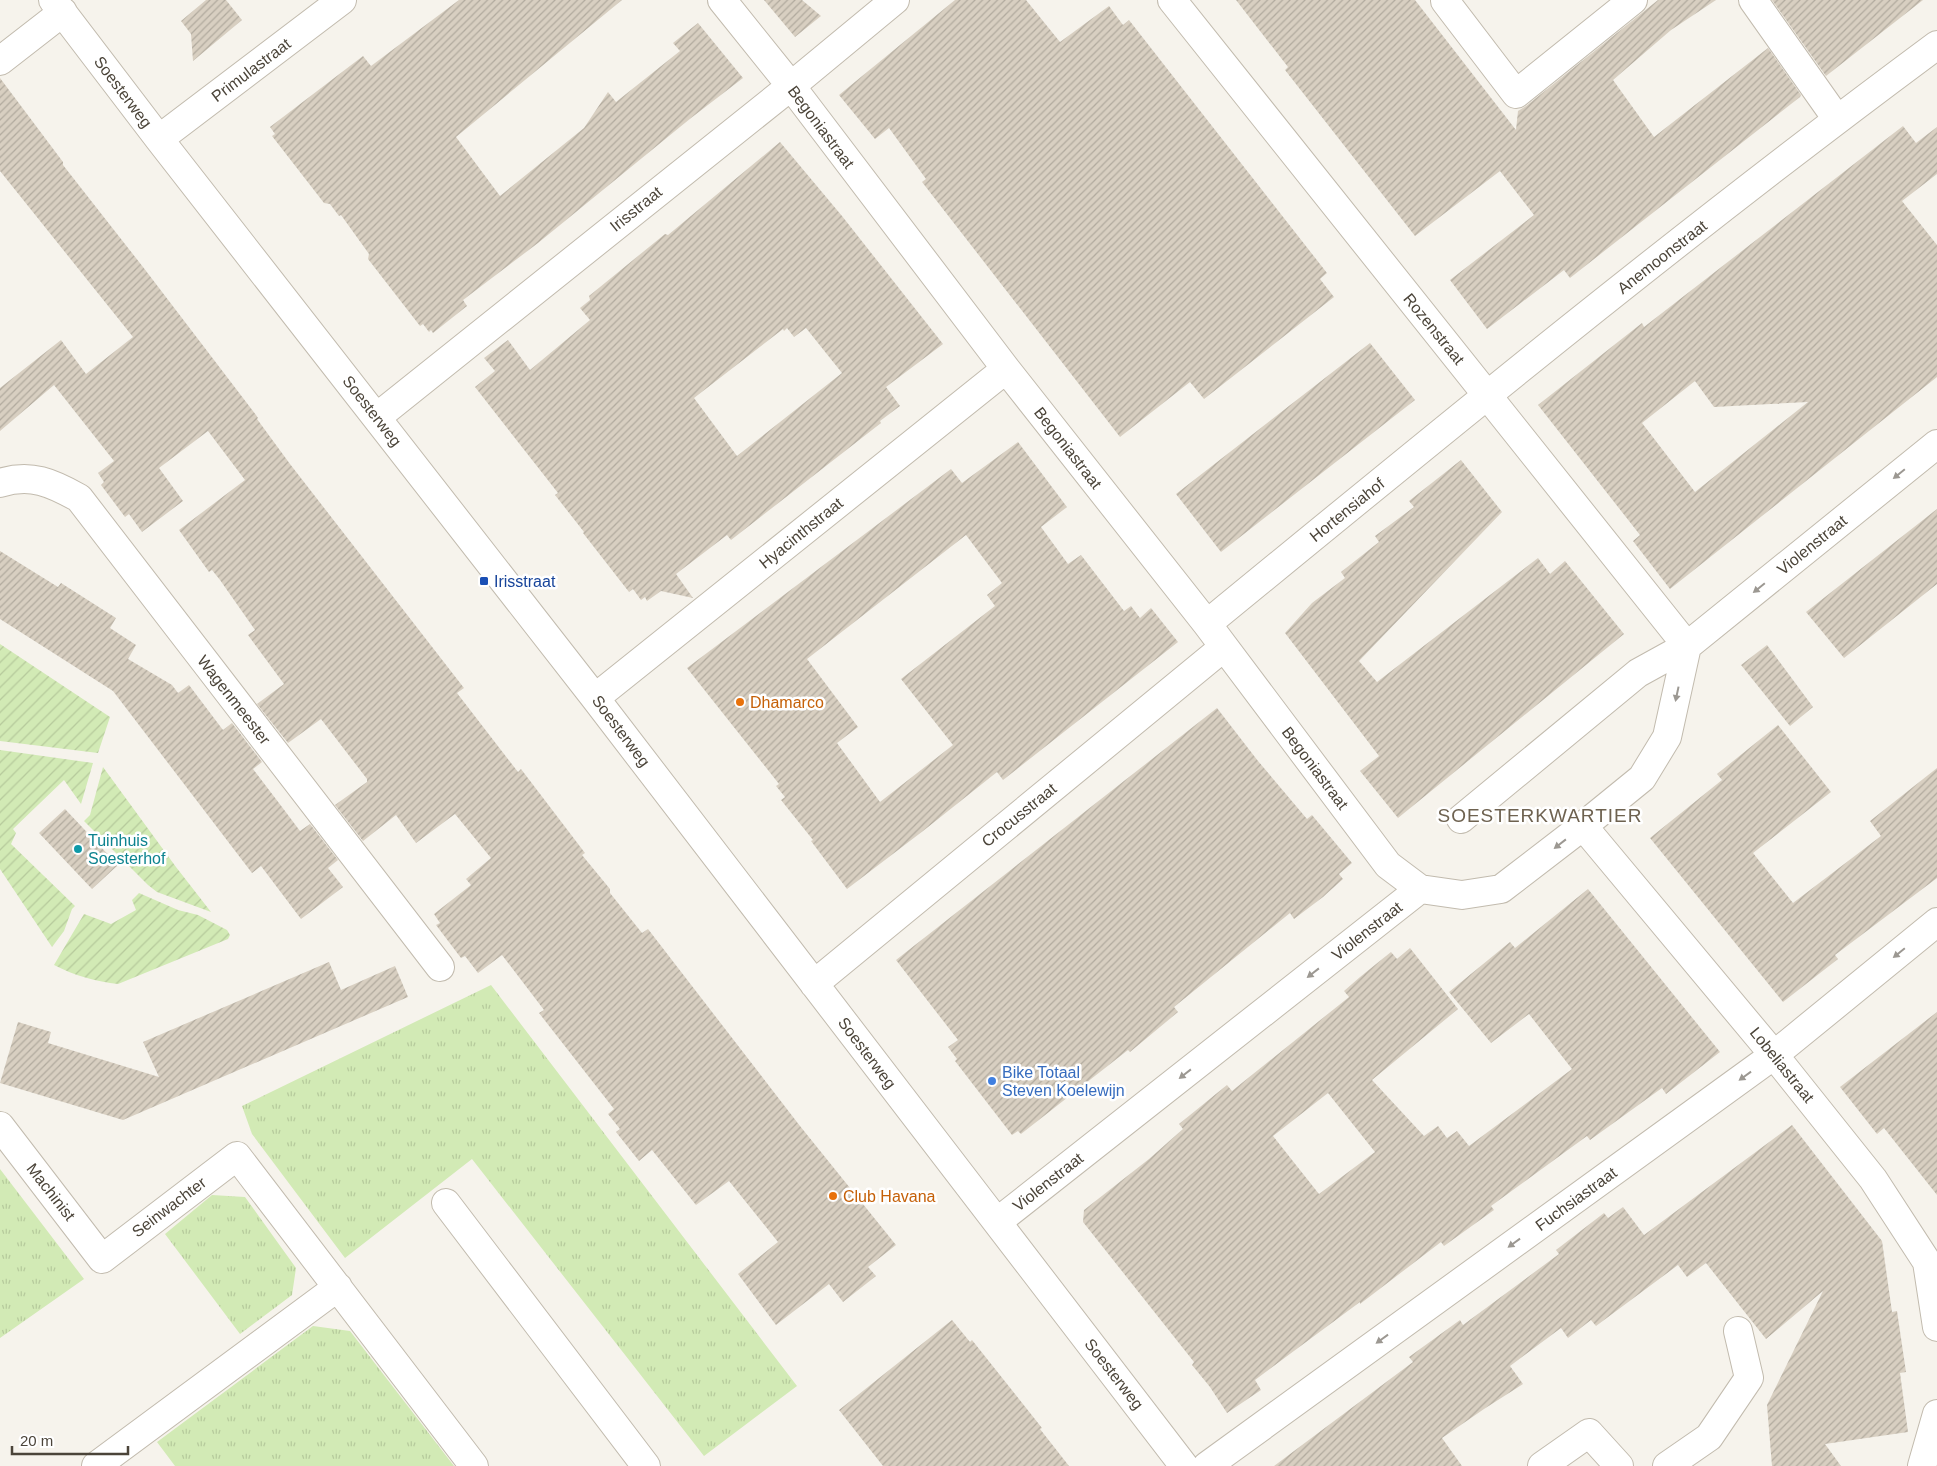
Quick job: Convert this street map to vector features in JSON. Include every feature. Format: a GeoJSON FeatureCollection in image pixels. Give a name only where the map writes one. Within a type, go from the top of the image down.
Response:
{"type":"FeatureCollection","features":[{"type":"Feature","properties":{"kind":"street","name":"Primulastraat"},"geometry":{"type":"LineString","coordinates":[[159,139],[342,0]]}},
{"type":"Feature","properties":{"kind":"street","name":"Begoniastraat"},"geometry":{"type":"LineString","coordinates":[[722,0],[1006,369],[1207,624],[1388,865],[1420,889]]}},
{"type":"Feature","properties":{"kind":"street","name":"Irisstraat"},"geometry":{"type":"LineString","coordinates":[[377,417],[895,0]]}},
{"type":"Feature","properties":{"kind":"street"},"geometry":{"type":"LineString","coordinates":[[1445,1],[1516,94],[1633,0]]}},
{"type":"Feature","properties":{"kind":"street"},"geometry":{"type":"LineString","coordinates":[[1753,0],[1837,119]]}},
{"type":"Feature","properties":{"kind":"street","name":"Rozenstraat"},"geometry":{"type":"LineString","coordinates":[[1182,4],[1486,395],[1687,646]]}},
{"type":"Feature","properties":{"kind":"street","name":"Soesterweg"},"geometry":{"type":"LineString","coordinates":[[58,6],[159,139],[595,698],[1184,1466]]}},
{"type":"Feature","properties":{"kind":"street"},"geometry":{"type":"LineString","coordinates":[[0,61],[58,6]]}},
{"type":"Feature","properties":{"kind":"street","name":"Anemoonstraat"},"geometry":{"type":"LineString","coordinates":[[1486,395],[1837,119],[1937,45]]}},
{"type":"Feature","properties":{"kind":"street","name":"Hyacinthstraat"},"geometry":{"type":"LineString","coordinates":[[595,698],[1006,369]]}},
{"type":"Feature","properties":{"kind":"street","name":"Hortensiahof"},"geometry":{"type":"LineString","coordinates":[[1207,624],[1486,395]]}},
{"type":"Feature","properties":{"kind":"street","name":"Violenstraat"},"geometry":{"type":"LineString","coordinates":[[1460,819],[1638,673],[1687,646],[1937,444]]}},
{"type":"Feature","properties":{"kind":"street","name":"Wagenmeester"},"geometry":{"type":"LineString","coordinates":[[0,483],[9,480],[33,479],[55,485],[79,498],[440,967]]}},
{"type":"Feature","properties":{"kind":"street"},"geometry":{"type":"LineString","coordinates":[[1420,889],[1462,895],[1501,889],[1642,778],[1667,738],[1687,646]]}},
{"type":"Feature","properties":{"kind":"street","name":"Crocusstraat"},"geometry":{"type":"LineString","coordinates":[[814,984],[1224,647]]}},
{"type":"Feature","properties":{"kind":"street","name":"Lobeliastraat"},"geometry":{"type":"LineString","coordinates":[[1583,826],[1774,1055],[1873,1179],[1926,1262],[1937,1327]]}},
{"type":"Feature","properties":{"kind":"street","name":"Violenstraat"},"geometry":{"type":"LineString","coordinates":[[997,1222],[1420,889]]}},
{"type":"Feature","properties":{"kind":"street","name":"Fuchsiastraat"},"geometry":{"type":"LineString","coordinates":[[1207,1466],[1774,1055],[1937,922]]}},
{"type":"Feature","properties":{"kind":"street","name":"Machinist"},"geometry":{"type":"LineString","coordinates":[[0,1126],[102,1259]]}},
{"type":"Feature","properties":{"kind":"street","name":"Seinwachter"},"geometry":{"type":"LineString","coordinates":[[102,1259],[237,1156],[338,1287]]}},
{"type":"Feature","properties":{"kind":"street"},"geometry":{"type":"LineString","coordinates":[[446,1203],[646,1466]]}},
{"type":"Feature","properties":{"kind":"street"},"geometry":{"type":"LineString","coordinates":[[96,1466],[338,1287],[474,1466]]}},
{"type":"Feature","properties":{"kind":"street"},"geometry":{"type":"LineString","coordinates":[[1668,1466],[1709,1437],[1749,1378],[1738,1331]]}},
{"type":"Feature","properties":{"kind":"street"},"geometry":{"type":"LineString","coordinates":[[1922,1466],[1937,1414]]}},
{"type":"Feature","properties":{"kind":"street"},"geometry":{"type":"LineString","coordinates":[[1542,1466],[1589,1433],[1619,1466]]}},
{"type":"Feature","properties":{"kind":"green space"},"geometry":{"type":"Polygon","coordinates":[[[0,644],[110,717],[98,753],[0,741],[0,644]]]}},
{"type":"Feature","properties":{"kind":"green space"},"geometry":{"type":"Polygon","coordinates":[[[0,750],[93,763],[81,804],[64,780],[13,829],[16,833],[11,844],[75,906],[72,909],[64,931],[52,947],[0,869],[0,750]]]}},
{"type":"Feature","properties":{"kind":"green space"},"geometry":{"type":"Polygon","coordinates":[[[103,767],[211,912],[157,892],[84,821],[90,815],[103,767]]]}},
{"type":"Feature","properties":{"kind":"green space"},"geometry":{"type":"Polygon","coordinates":[[[139,893],[178,910],[198,915],[227,930],[230,935],[228,939],[118,984],[85,978],[54,965],[84,914],[111,924],[136,910],[132,900],[139,893]]]}},
{"type":"Feature","properties":{"kind":"green space"},"geometry":{"type":"Polygon","coordinates":[[[491,985],[797,1386],[704,1456],[472,1159],[345,1258],[252,1134],[242,1106],[491,985]]]}},
{"type":"Feature","properties":{"kind":"green space"},"geometry":{"type":"Polygon","coordinates":[[[0,1169],[84,1279],[0,1338],[0,1169]]]}},
{"type":"Feature","properties":{"kind":"green space"},"geometry":{"type":"Polygon","coordinates":[[[212,1195],[245,1197],[296,1268],[292,1295],[240,1334],[165,1234],[212,1195]]]}},
{"type":"Feature","properties":{"kind":"green space"},"geometry":{"type":"Polygon","coordinates":[[[313,1326],[350,1331],[454,1466],[175,1466],[157,1442],[313,1326]]]}},
{"type":"Feature","properties":{"kind":"building"},"geometry":{"type":"Polygon","coordinates":[[[206,0],[226,0],[242,20],[193,61],[191,34],[181,21],[206,0]]]}},
{"type":"Feature","properties":{"kind":"building"},"geometry":{"type":"Polygon","coordinates":[[[459,0],[622,0],[456,137],[500,196],[584,128],[608,92],[616,102],[680,51],[673,43],[698,23],[743,78],[538,243],[463,300],[467,306],[433,333],[431,330],[429,332],[423,324],[420,326],[368,259],[369,254],[341,215],[339,216],[330,204],[324,203],[272,136],[275,134],[270,127],[363,56],[371,66],[459,0]]]}},
{"type":"Feature","properties":{"kind":"building"},"geometry":{"type":"Polygon","coordinates":[[[764,0],[802,0],[821,16],[795,37],[764,0]]]}},
{"type":"Feature","properties":{"kind":"building"},"geometry":{"type":"Polygon","coordinates":[[[955,0],[1026,0],[1060,42],[1109,6],[1123,25],[1129,20],[1327,273],[1320,279],[1334,297],[1204,399],[1190,382],[1120,437],[922,182],[926,179],[889,128],[875,139],[839,95],[955,0]]]}},
{"type":"Feature","properties":{"kind":"building"},"geometry":{"type":"Polygon","coordinates":[[[1236,0],[1415,0],[1516,130],[1518,111],[1658,0],[1716,0],[1671,30],[1613,80],[1654,137],[1768,48],[1801,95],[1570,278],[1564,270],[1487,329],[1450,280],[1534,215],[1500,171],[1415,236],[1285,70],[1288,67],[1236,0]]]}},
{"type":"Feature","properties":{"kind":"building"},"geometry":{"type":"Polygon","coordinates":[[[1772,0],[1923,0],[1826,76],[1772,0]]]}},
{"type":"Feature","properties":{"kind":"building"},"geometry":{"type":"Polygon","coordinates":[[[0,78],[63,162],[63,165],[256,415],[290,464],[464,688],[457,693],[518,772],[521,769],[585,853],[582,855],[610,889],[610,893],[642,933],[648,929],[800,1126],[896,1245],[868,1267],[876,1276],[843,1302],[829,1284],[776,1325],[738,1274],[778,1242],[729,1181],[696,1205],[652,1150],[639,1161],[616,1132],[620,1129],[608,1114],[614,1109],[539,1013],[544,1010],[502,955],[478,973],[465,956],[461,958],[436,925],[440,923],[434,914],[471,885],[466,879],[491,858],[455,814],[416,843],[396,815],[363,841],[335,805],[367,782],[367,779],[321,719],[288,743],[257,704],[284,684],[248,635],[255,630],[220,580],[212,570],[209,572],[179,530],[245,480],[208,431],[159,468],[183,501],[142,532],[129,514],[125,517],[101,485],[104,482],[98,473],[114,461],[54,385],[0,431],[0,388],[61,340],[86,374],[133,337],[0,171],[0,78]]]}},
{"type":"Feature","properties":{"kind":"building"},"geometry":{"type":"Polygon","coordinates":[[[1903,126],[1916,143],[1937,127],[1937,174],[1902,201],[1937,245],[1937,377],[1670,589],[1633,541],[1640,535],[1538,405],[1642,323],[1644,327],[1903,126]],[[1695,381],[1642,423],[1695,492],[1808,402],[1714,407],[1695,381]]]}},
{"type":"Feature","properties":{"kind":"building"},"geometry":{"type":"Polygon","coordinates":[[[780,142],[842,216],[943,344],[886,387],[900,406],[880,421],[881,423],[731,540],[727,535],[676,574],[693,598],[661,591],[647,601],[645,597],[641,600],[633,589],[629,592],[555,495],[558,493],[475,387],[495,371],[484,358],[508,340],[530,370],[590,320],[580,308],[590,300],[589,296],[665,234],[668,235],[780,142]],[[787,328],[784,331],[783,329],[694,398],[737,456],[842,373],[806,328],[794,337],[787,328]]]}},
{"type":"Feature","properties":{"kind":"building"},"geometry":{"type":"Polygon","coordinates":[[[1370,343],[1415,400],[1221,552],[1176,494],[1370,343]]]}},
{"type":"Feature","properties":{"kind":"building"},"geometry":{"type":"Polygon","coordinates":[[[1018,442],[1067,507],[1041,527],[1068,564],[1081,555],[1124,611],[1131,606],[1140,618],[1151,608],[1178,642],[1003,780],[997,772],[847,889],[811,841],[813,840],[781,800],[785,797],[776,786],[779,784],[687,668],[951,469],[962,483],[1018,442]],[[966,535],[807,659],[858,727],[837,743],[880,802],[953,745],[901,679],[995,606],[987,595],[1002,583],[966,535]]]}},
{"type":"Feature","properties":{"kind":"building"},"geometry":{"type":"Polygon","coordinates":[[[1461,460],[1502,512],[1359,661],[1377,682],[1538,558],[1550,574],[1565,561],[1624,634],[1398,818],[1360,771],[1379,756],[1285,633],[1312,603],[1345,578],[1341,572],[1379,542],[1375,536],[1414,507],[1409,501],[1461,460]]]}},
{"type":"Feature","properties":{"kind":"building"},"geometry":{"type":"Polygon","coordinates":[[[1937,509],[1937,584],[1844,658],[1806,612],[1937,509]]]}},
{"type":"Feature","properties":{"kind":"building"},"geometry":{"type":"Polygon","coordinates":[[[0,551],[58,587],[61,583],[116,618],[110,628],[136,645],[128,659],[172,685],[178,693],[189,685],[223,730],[232,723],[262,762],[253,769],[300,831],[310,824],[338,860],[328,868],[343,887],[301,919],[261,866],[252,873],[113,691],[0,619],[0,551]]]}},
{"type":"Feature","properties":{"kind":"building"},"geometry":{"type":"Polygon","coordinates":[[[1767,645],[1813,707],[1790,726],[1741,665],[1767,645]]]}},
{"type":"Feature","properties":{"kind":"building"},"geometry":{"type":"Polygon","coordinates":[[[1217,708],[1258,761],[1307,819],[1312,815],[1352,863],[1339,874],[1343,879],[1323,897],[1294,919],[1290,913],[1174,1007],[1178,1012],[1130,1052],[1128,1050],[1021,1134],[1018,1131],[1012,1135],[955,1061],[957,1059],[948,1047],[958,1040],[896,960],[1217,708]]]}},
{"type":"Feature","properties":{"kind":"building"},"geometry":{"type":"Polygon","coordinates":[[[1778,725],[1831,792],[1753,853],[1793,903],[1881,836],[1870,821],[1937,768],[1937,878],[1835,955],[1838,959],[1783,1002],[1650,838],[1722,780],[1717,774],[1778,725]]]}},
{"type":"Feature","properties":{"kind":"building","name":"Tuinhuis Soesterhof"},"geometry":{"type":"Polygon","coordinates":[[[65,809],[118,865],[92,889],[39,833],[65,809]]]}},
{"type":"Feature","properties":{"kind":"building"},"geometry":{"type":"Polygon","coordinates":[[[1588,889],[1720,1052],[1666,1094],[1662,1088],[1590,1140],[1587,1136],[1491,1206],[1494,1210],[1444,1246],[1441,1242],[1360,1304],[1360,1302],[1255,1380],[1261,1390],[1227,1413],[1210,1387],[1192,1365],[1194,1362],[1083,1222],[1084,1210],[1149,1159],[1183,1129],[1179,1124],[1227,1085],[1232,1091],[1349,997],[1344,991],[1391,952],[1397,959],[1410,948],[1458,1009],[1372,1080],[1424,1136],[1438,1126],[1447,1138],[1457,1131],[1469,1146],[1572,1069],[1529,1014],[1491,1043],[1449,992],[1510,942],[1515,948],[1588,889]],[[1328,1093],[1273,1136],[1319,1194],[1375,1152],[1328,1093]]]}},
{"type":"Feature","properties":{"kind":"building"},"geometry":{"type":"Polygon","coordinates":[[[329,962],[341,990],[395,966],[408,997],[123,1120],[0,1083],[18,1022],[51,1032],[48,1043],[159,1077],[143,1042],[329,962]]]}},
{"type":"Feature","properties":{"kind":"building"},"geometry":{"type":"Polygon","coordinates":[[[1937,1012],[1937,1195],[1884,1128],[1877,1134],[1840,1087],[1937,1012]]]}},
{"type":"Feature","properties":{"kind":"building"},"geometry":{"type":"Polygon","coordinates":[[[1792,1125],[1882,1241],[1892,1312],[1897,1311],[1906,1372],[1900,1373],[1908,1432],[1825,1444],[1841,1466],[1772,1466],[1767,1405],[1823,1291],[1766,1339],[1706,1263],[1687,1277],[1678,1265],[1596,1326],[1591,1320],[1568,1338],[1561,1328],[1510,1366],[1523,1384],[1442,1438],[1462,1466],[1274,1466],[1413,1362],[1409,1357],[1460,1320],[1463,1325],[1559,1254],[1556,1250],[1604,1213],[1608,1218],[1623,1207],[1644,1235],[1792,1125]]]}},
{"type":"Feature","properties":{"kind":"building"},"geometry":{"type":"Polygon","coordinates":[[[952,1320],[970,1342],[972,1340],[1042,1428],[1040,1429],[1069,1466],[883,1466],[839,1410],[952,1320]]]}},
{"type":"Feature","properties":{"kind":"place","name":"Irisstraat"},"geometry":{"type":"Point","coordinates":[484,581]}},
{"type":"Feature","properties":{"kind":"place","name":"Dhamarco"},"geometry":{"type":"Point","coordinates":[740,702]}},
{"type":"Feature","properties":{"kind":"place","name":"Tuinhuis Soesterhof"},"geometry":{"type":"Point","coordinates":[78,849]}},
{"type":"Feature","properties":{"kind":"place","name":"Bike Totaal Steven Koelewijn"},"geometry":{"type":"Point","coordinates":[992,1081]}},
{"type":"Feature","properties":{"kind":"place","name":"Club Havana"},"geometry":{"type":"Point","coordinates":[833,1196]}},
{"type":"Feature","properties":{"kind":"district","name":"SOESTERKWARTIER"},"geometry":{"type":"Point","coordinates":[1540,815]}}]}
